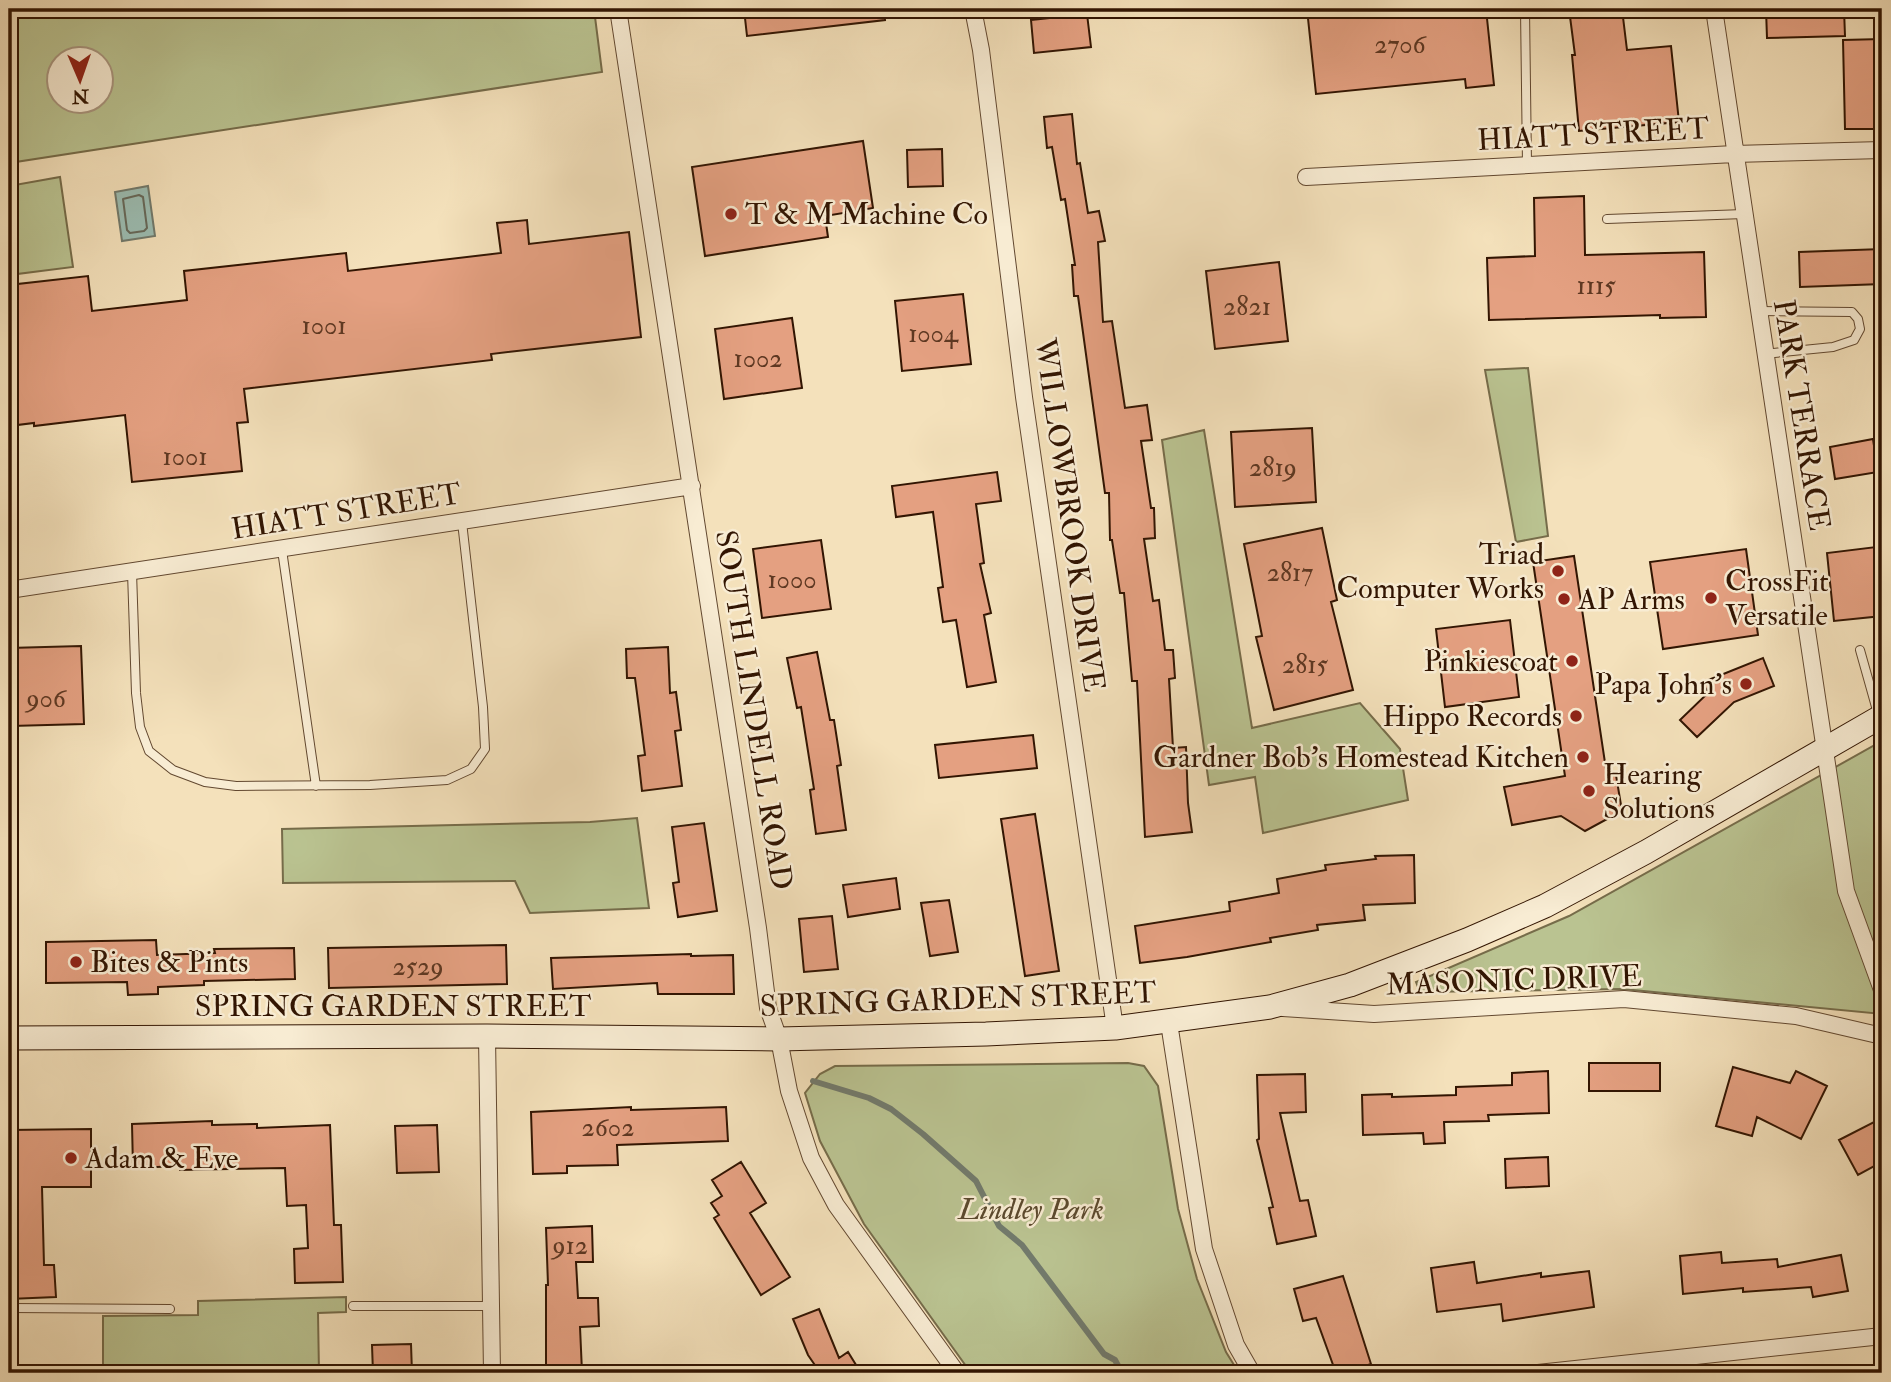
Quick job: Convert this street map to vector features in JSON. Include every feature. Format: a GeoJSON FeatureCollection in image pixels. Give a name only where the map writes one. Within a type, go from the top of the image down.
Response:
{"type":"FeatureCollection","features":[{"type":"Feature","properties":{"kind":"main road","name":"SPRING GARDEN STREET"},"geometry":{"type":"LineString","coordinates":[[9,1038],[487,1036],[779,1039],[1067,1032],[1169,1023],[1270,1007],[1350,985],[1467,940],[1545,906],[1646,852],[1881,717]]}},
{"type":"Feature","properties":{"kind":"street","name":"SOUTH LINDELL ROAD"},"geometry":{"type":"LineString","coordinates":[[618,9],[692,486],[768,1008],[779,1039],[789,1091],[811,1158],[836,1205],[957,1373]]}},
{"type":"Feature","properties":{"kind":"street","name":"WILLOWBROOK DRIVE"},"geometry":{"type":"LineString","coordinates":[[973,9],[981,50],[1026,408],[1115,1028]]}},
{"type":"Feature","properties":{"kind":"street","name":"PARK TERRACE"},"geometry":{"type":"LineString","coordinates":[[1714,9],[1846,891],[1882,990]]}},
{"type":"Feature","properties":{"kind":"street","name":"HIATT STREET"},"geometry":{"type":"LineString","coordinates":[[1306,177],[1734,154],[1882,150]]}},
{"type":"Feature","properties":{"kind":"street","name":"HIATT STREET"},"geometry":{"type":"LineString","coordinates":[[9,590],[692,486]]}},
{"type":"Feature","properties":{"kind":"street","name":"MASONIC DRIVE"},"geometry":{"type":"LineString","coordinates":[[1270,1007],[1374,1014],[1624,999],[1796,1016],[1882,1036]]}},
{"type":"Feature","properties":{"kind":"street"},"geometry":{"type":"LineString","coordinates":[[1169,1023],[1204,1249],[1236,1345],[1252,1373]]}},
{"type":"Feature","properties":{"kind":"street"},"geometry":{"type":"LineString","coordinates":[[487,1036],[492,1373]]}},
{"type":"Feature","properties":{"kind":"street"},"geometry":{"type":"LineString","coordinates":[[1538,1373],[1882,1336]]}},
{"type":"Feature","properties":{"kind":"lane"},"geometry":{"type":"LineString","coordinates":[[1525,9],[1527,165]]}},
{"type":"Feature","properties":{"kind":"lane"},"geometry":{"type":"LineString","coordinates":[[1607,219],[1744,214]]}},
{"type":"Feature","properties":{"kind":"lane"},"geometry":{"type":"LineString","coordinates":[[1758,311],[1852,312],[1858,319],[1860,329],[1854,340],[1833,347],[1765,354]]}},
{"type":"Feature","properties":{"kind":"lane"},"geometry":{"type":"LineString","coordinates":[[132,572],[136,693],[140,727],[149,751],[173,770],[205,782],[236,786],[316,786],[447,780],[471,769],[485,749],[483,707],[462,522]]}},
{"type":"Feature","properties":{"kind":"lane"},"geometry":{"type":"LineString","coordinates":[[282,550],[316,786]]}},
{"type":"Feature","properties":{"kind":"lane"},"geometry":{"type":"LineString","coordinates":[[1860,650],[1881,717]]}},
{"type":"Feature","properties":{"kind":"lane"},"geometry":{"type":"LineString","coordinates":[[353,1306],[491,1306]]}},
{"type":"Feature","properties":{"kind":"lane"},"geometry":{"type":"LineString","coordinates":[[9,1308],[170,1309]]}},
{"type":"Feature","properties":{"kind":"green space"},"geometry":{"type":"Polygon","coordinates":[[[9,9],[594,9],[602,72],[9,163],[9,9]]]}},
{"type":"Feature","properties":{"kind":"green space"},"geometry":{"type":"Polygon","coordinates":[[[60,177],[73,267],[9,275],[9,186],[60,177]]]}},
{"type":"Feature","properties":{"kind":"green space"},"geometry":{"type":"Polygon","coordinates":[[[1528,368],[1548,536],[1516,542],[1485,370],[1528,368]]]}},
{"type":"Feature","properties":{"kind":"green space"},"geometry":{"type":"Polygon","coordinates":[[[1204,430],[1252,728],[1360,703],[1400,749],[1408,800],[1263,833],[1255,777],[1209,785],[1162,440],[1204,430]]]}},
{"type":"Feature","properties":{"kind":"green space"},"geometry":{"type":"Polygon","coordinates":[[[1882,741],[1882,1014],[1623,989],[1420,992],[1416,982],[1569,916],[1882,741]]]}},
{"type":"Feature","properties":{"kind":"green space"},"geometry":{"type":"Polygon","coordinates":[[[637,818],[649,908],[530,913],[515,881],[283,883],[282,829],[590,822],[637,818]]]}},
{"type":"Feature","properties":{"kind":"green space","name":"Lindley Park"},"geometry":{"type":"Polygon","coordinates":[[[1128,1063],[1144,1066],[1158,1086],[1178,1209],[1197,1279],[1226,1352],[1239,1373],[971,1373],[864,1224],[820,1141],[805,1093],[820,1074],[835,1066],[1128,1063]]]}},
{"type":"Feature","properties":{"kind":"green space"},"geometry":{"type":"Polygon","coordinates":[[[346,1297],[346,1312],[318,1313],[319,1373],[103,1373],[103,1316],[198,1315],[198,1301],[346,1297]]]}},
{"type":"Feature","properties":{"kind":"water"},"geometry":{"type":"Polygon","coordinates":[[[148,186],[155,236],[122,241],[115,192],[148,186]]]}},
{"type":"Feature","properties":{"kind":"building"},"geometry":{"type":"Polygon","coordinates":[[[744,9],[884,9],[885,20],[747,36],[744,9]]]}},
{"type":"Feature","properties":{"kind":"building"},"geometry":{"type":"Polygon","coordinates":[[[1307,9],[1486,9],[1494,85],[1466,88],[1465,79],[1316,94],[1307,9]]]}},
{"type":"Feature","properties":{"kind":"building"},"geometry":{"type":"Polygon","coordinates":[[[1569,9],[1622,9],[1627,50],[1671,46],[1679,122],[1579,131],[1572,55],[1575,55],[1569,9]]]}},
{"type":"Feature","properties":{"kind":"building"},"geometry":{"type":"Polygon","coordinates":[[[1766,9],[1844,9],[1845,36],[1767,38],[1766,9]]]}},
{"type":"Feature","properties":{"kind":"building"},"geometry":{"type":"Polygon","coordinates":[[[1087,14],[1091,47],[1034,53],[1031,20],[1087,14]]]}},
{"type":"Feature","properties":{"kind":"building"},"geometry":{"type":"Polygon","coordinates":[[[1882,39],[1882,129],[1845,129],[1843,40],[1882,39]]]}},
{"type":"Feature","properties":{"kind":"building"},"geometry":{"type":"Polygon","coordinates":[[[1072,114],[1077,164],[1080,163],[1088,213],[1099,211],[1105,241],[1098,242],[1103,322],[1112,321],[1125,408],[1147,405],[1152,440],[1141,441],[1151,508],[1154,508],[1155,538],[1144,539],[1153,601],[1159,600],[1165,650],[1173,650],[1175,678],[1169,679],[1173,748],[1186,747],[1192,832],[1145,837],[1137,681],[1132,681],[1124,593],[1120,593],[1110,540],[1109,493],[1105,493],[1078,296],[1074,296],[1072,265],[1075,265],[1065,199],[1061,200],[1052,147],[1047,148],[1044,117],[1072,114]]]}},
{"type":"Feature","properties":{"kind":"building"},"geometry":{"type":"Polygon","coordinates":[[[863,141],[873,208],[825,216],[828,237],[705,256],[692,167],[863,141]]]}},
{"type":"Feature","properties":{"kind":"building"},"geometry":{"type":"Polygon","coordinates":[[[942,149],[943,186],[908,187],[907,150],[942,149]]]}},
{"type":"Feature","properties":{"kind":"building"},"geometry":{"type":"Polygon","coordinates":[[[1584,196],[1585,255],[1704,252],[1706,317],[1660,318],[1660,315],[1489,320],[1487,258],[1535,256],[1534,198],[1584,196]]]}},
{"type":"Feature","properties":{"kind":"building"},"geometry":{"type":"Polygon","coordinates":[[[527,220],[529,244],[629,232],[641,337],[491,354],[492,360],[244,389],[248,422],[237,423],[242,471],[132,482],[125,415],[34,426],[34,423],[9,426],[9,285],[88,276],[92,311],[187,300],[184,271],[346,253],[348,271],[501,253],[497,223],[527,220]]]}},
{"type":"Feature","properties":{"kind":"building"},"geometry":{"type":"Polygon","coordinates":[[[1882,249],[1882,284],[1800,287],[1799,252],[1882,249]]]}},
{"type":"Feature","properties":{"kind":"building"},"geometry":{"type":"Polygon","coordinates":[[[1279,262],[1288,341],[1215,349],[1206,271],[1279,262]]]}},
{"type":"Feature","properties":{"kind":"building"},"geometry":{"type":"Polygon","coordinates":[[[963,294],[971,364],[902,371],[895,301],[963,294]]]}},
{"type":"Feature","properties":{"kind":"building"},"geometry":{"type":"Polygon","coordinates":[[[792,318],[802,388],[724,399],[715,329],[792,318]]]}},
{"type":"Feature","properties":{"kind":"building"},"geometry":{"type":"Polygon","coordinates":[[[1312,428],[1316,502],[1235,507],[1231,432],[1312,428]]]}},
{"type":"Feature","properties":{"kind":"building"},"geometry":{"type":"Polygon","coordinates":[[[1873,439],[1878,472],[1835,479],[1830,447],[1873,439]]]}},
{"type":"Feature","properties":{"kind":"building"},"geometry":{"type":"Polygon","coordinates":[[[997,472],[1001,501],[976,504],[984,563],[980,564],[991,613],[984,615],[996,682],[967,687],[956,620],[943,622],[938,588],[943,587],[933,512],[896,517],[892,486],[997,472]]]}},
{"type":"Feature","properties":{"kind":"building"},"geometry":{"type":"Polygon","coordinates":[[[1322,528],[1337,600],[1331,602],[1353,690],[1274,710],[1256,637],[1262,636],[1244,544],[1322,528]]]}},
{"type":"Feature","properties":{"kind":"building"},"geometry":{"type":"Polygon","coordinates":[[[821,540],[831,609],[762,618],[753,549],[821,540]]]}},
{"type":"Feature","properties":{"kind":"building"},"geometry":{"type":"Polygon","coordinates":[[[1876,547],[1882,616],[1834,621],[1827,553],[1876,547]]]}},
{"type":"Feature","properties":{"kind":"building"},"geometry":{"type":"Polygon","coordinates":[[[1746,549],[1758,635],[1663,649],[1650,562],[1746,549]]]}},
{"type":"Feature","properties":{"kind":"building"},"geometry":{"type":"Polygon","coordinates":[[[1574,556],[1607,776],[1616,775],[1622,811],[1585,831],[1561,816],[1512,825],[1504,787],[1565,776],[1533,562],[1574,556]]]}},
{"type":"Feature","properties":{"kind":"building"},"geometry":{"type":"Polygon","coordinates":[[[1510,620],[1519,697],[1445,707],[1436,629],[1510,620]]]}},
{"type":"Feature","properties":{"kind":"building"},"geometry":{"type":"Polygon","coordinates":[[[81,646],[84,724],[11,726],[9,648],[81,646]]]}},
{"type":"Feature","properties":{"kind":"building"},"geometry":{"type":"Polygon","coordinates":[[[668,647],[670,693],[676,692],[681,730],[675,731],[682,786],[642,791],[638,756],[645,755],[635,678],[627,678],[626,649],[668,647]]]}},
{"type":"Feature","properties":{"kind":"building"},"geometry":{"type":"Polygon","coordinates":[[[817,652],[830,720],[834,720],[846,830],[816,834],[810,790],[814,789],[801,707],[797,708],[787,658],[817,652]]]}},
{"type":"Feature","properties":{"kind":"building"},"geometry":{"type":"Polygon","coordinates":[[[1763,658],[1774,686],[1734,702],[1697,737],[1680,720],[1709,692],[1701,683],[1763,658]]]}},
{"type":"Feature","properties":{"kind":"building"},"geometry":{"type":"Polygon","coordinates":[[[1033,735],[1037,768],[939,778],[935,745],[1033,735]]]}},
{"type":"Feature","properties":{"kind":"building"},"geometry":{"type":"Polygon","coordinates":[[[1035,814],[1059,971],[1025,976],[1001,819],[1035,814]]]}},
{"type":"Feature","properties":{"kind":"building"},"geometry":{"type":"Polygon","coordinates":[[[704,823],[717,911],[678,917],[673,883],[679,882],[672,827],[704,823]]]}},
{"type":"Feature","properties":{"kind":"building"},"geometry":{"type":"Polygon","coordinates":[[[1414,855],[1415,903],[1363,905],[1365,920],[1317,925],[1318,930],[1270,938],[1271,942],[1140,963],[1135,926],[1230,911],[1229,902],[1279,893],[1277,879],[1326,870],[1325,865],[1376,859],[1375,856],[1414,855]]]}},
{"type":"Feature","properties":{"kind":"building"},"geometry":{"type":"Polygon","coordinates":[[[896,878],[900,909],[848,917],[843,885],[896,878]]]}},
{"type":"Feature","properties":{"kind":"building"},"geometry":{"type":"Polygon","coordinates":[[[949,900],[958,952],[930,956],[921,903],[949,900]]]}},
{"type":"Feature","properties":{"kind":"building"},"geometry":{"type":"Polygon","coordinates":[[[832,916],[838,969],[804,972],[799,919],[832,916]]]}},
{"type":"Feature","properties":{"kind":"building"},"geometry":{"type":"Polygon","coordinates":[[[156,940],[157,955],[215,953],[214,949],[294,948],[295,979],[204,981],[204,985],[158,987],[158,994],[128,995],[127,982],[46,983],[46,942],[156,940]]]}},
{"type":"Feature","properties":{"kind":"building"},"geometry":{"type":"Polygon","coordinates":[[[506,945],[507,984],[329,988],[328,948],[506,945]]]}},
{"type":"Feature","properties":{"kind":"building"},"geometry":{"type":"Polygon","coordinates":[[[733,955],[734,994],[658,994],[657,983],[553,989],[551,958],[733,955]]]}},
{"type":"Feature","properties":{"kind":"building"},"geometry":{"type":"Polygon","coordinates":[[[1589,1063],[1660,1063],[1660,1091],[1589,1091],[1589,1063]]]}},
{"type":"Feature","properties":{"kind":"building"},"geometry":{"type":"Polygon","coordinates":[[[1733,1067],[1790,1083],[1796,1071],[1827,1086],[1801,1139],[1757,1117],[1752,1136],[1716,1126],[1733,1067]]]}},
{"type":"Feature","properties":{"kind":"building"},"geometry":{"type":"Polygon","coordinates":[[[1548,1071],[1549,1113],[1488,1115],[1489,1121],[1444,1122],[1445,1143],[1424,1144],[1423,1133],[1363,1135],[1362,1095],[1456,1095],[1456,1087],[1512,1085],[1512,1073],[1548,1071]]]}},
{"type":"Feature","properties":{"kind":"building"},"geometry":{"type":"Polygon","coordinates":[[[1305,1074],[1306,1112],[1280,1113],[1300,1201],[1308,1200],[1316,1236],[1277,1244],[1269,1208],[1273,1207],[1257,1140],[1257,1075],[1305,1074]]]}},
{"type":"Feature","properties":{"kind":"building"},"geometry":{"type":"Polygon","coordinates":[[[631,1107],[631,1110],[726,1107],[728,1141],[617,1145],[618,1165],[567,1166],[567,1173],[533,1174],[531,1112],[631,1107]]]}},
{"type":"Feature","properties":{"kind":"building"},"geometry":{"type":"Polygon","coordinates":[[[212,1121],[212,1125],[257,1124],[257,1128],[330,1125],[334,1225],[341,1225],[343,1282],[295,1283],[294,1249],[308,1248],[306,1205],[287,1206],[285,1168],[133,1168],[132,1124],[212,1121]]]}},
{"type":"Feature","properties":{"kind":"building"},"geometry":{"type":"Polygon","coordinates":[[[1874,1122],[1882,1137],[1882,1162],[1858,1175],[1839,1140],[1874,1122]]]}},
{"type":"Feature","properties":{"kind":"building"},"geometry":{"type":"Polygon","coordinates":[[[437,1125],[439,1172],[397,1173],[395,1126],[437,1125]]]}},
{"type":"Feature","properties":{"kind":"building"},"geometry":{"type":"Polygon","coordinates":[[[91,1129],[91,1187],[42,1187],[44,1265],[54,1265],[56,1297],[9,1299],[9,1130],[91,1129]]]}},
{"type":"Feature","properties":{"kind":"building"},"geometry":{"type":"Polygon","coordinates":[[[1548,1157],[1549,1186],[1506,1188],[1505,1159],[1548,1157]]]}},
{"type":"Feature","properties":{"kind":"building"},"geometry":{"type":"Polygon","coordinates":[[[741,1162],[766,1203],[750,1213],[790,1277],[761,1295],[714,1218],[719,1215],[711,1203],[722,1196],[712,1180],[741,1162]]]}},
{"type":"Feature","properties":{"kind":"building"},"geometry":{"type":"Polygon","coordinates":[[[592,1226],[593,1262],[576,1262],[578,1298],[598,1298],[599,1326],[580,1327],[582,1372],[546,1373],[546,1228],[592,1226]]]}},
{"type":"Feature","properties":{"kind":"building"},"geometry":{"type":"Polygon","coordinates":[[[1721,1252],[1722,1263],[1777,1259],[1778,1267],[1841,1255],[1848,1291],[1813,1297],[1811,1287],[1743,1292],[1743,1288],[1683,1294],[1680,1256],[1721,1252]]]}},
{"type":"Feature","properties":{"kind":"building"},"geometry":{"type":"Polygon","coordinates":[[[1474,1262],[1477,1283],[1541,1273],[1541,1277],[1589,1271],[1594,1307],[1503,1321],[1501,1304],[1437,1312],[1431,1268],[1474,1262]]]}},
{"type":"Feature","properties":{"kind":"building"},"geometry":{"type":"Polygon","coordinates":[[[1343,1276],[1371,1364],[1345,1373],[1336,1373],[1316,1318],[1303,1321],[1294,1289],[1343,1276]]]}},
{"type":"Feature","properties":{"kind":"building"},"geometry":{"type":"Polygon","coordinates":[[[819,1309],[839,1358],[848,1352],[861,1373],[815,1373],[819,1371],[808,1355],[793,1319],[819,1309]]]}},
{"type":"Feature","properties":{"kind":"building"},"geometry":{"type":"Polygon","coordinates":[[[411,1344],[412,1373],[373,1373],[372,1345],[411,1344]]]}},
{"type":"Feature","properties":{"kind":"waterway"},"geometry":{"type":"LineString","coordinates":[[813,1081],[869,1098],[891,1109],[976,1181],[999,1226],[1022,1245],[1104,1354],[1115,1360],[1122,1373]]}},
{"type":"Feature","properties":{"kind":"place","name":"T & M Machine Co"},"geometry":{"type":"Point","coordinates":[731,214]}},
{"type":"Feature","properties":{"kind":"place","name":"Triad Computer Works"},"geometry":{"type":"Point","coordinates":[1558,571]}},
{"type":"Feature","properties":{"kind":"place","name":"CrossFit Versatile"},"geometry":{"type":"Point","coordinates":[1711,598]}},
{"type":"Feature","properties":{"kind":"place","name":"AP Arms"},"geometry":{"type":"Point","coordinates":[1564,599]}},
{"type":"Feature","properties":{"kind":"place","name":"Pinkiescoat"},"geometry":{"type":"Point","coordinates":[1572,661]}},
{"type":"Feature","properties":{"kind":"place","name":"Papa John's"},"geometry":{"type":"Point","coordinates":[1746,684]}},
{"type":"Feature","properties":{"kind":"place","name":"Hippo Records"},"geometry":{"type":"Point","coordinates":[1576,716]}},
{"type":"Feature","properties":{"kind":"place","name":"Gardner Bob's Homestead Kitchen"},"geometry":{"type":"Point","coordinates":[1583,757]}},
{"type":"Feature","properties":{"kind":"place","name":"Hearing Solutions"},"geometry":{"type":"Point","coordinates":[1589,791]}},
{"type":"Feature","properties":{"kind":"place","name":"Bites & Pints"},"geometry":{"type":"Point","coordinates":[76,962]}},
{"type":"Feature","properties":{"kind":"place","name":"Adam & Eve"},"geometry":{"type":"Point","coordinates":[71,1158]}}]}
